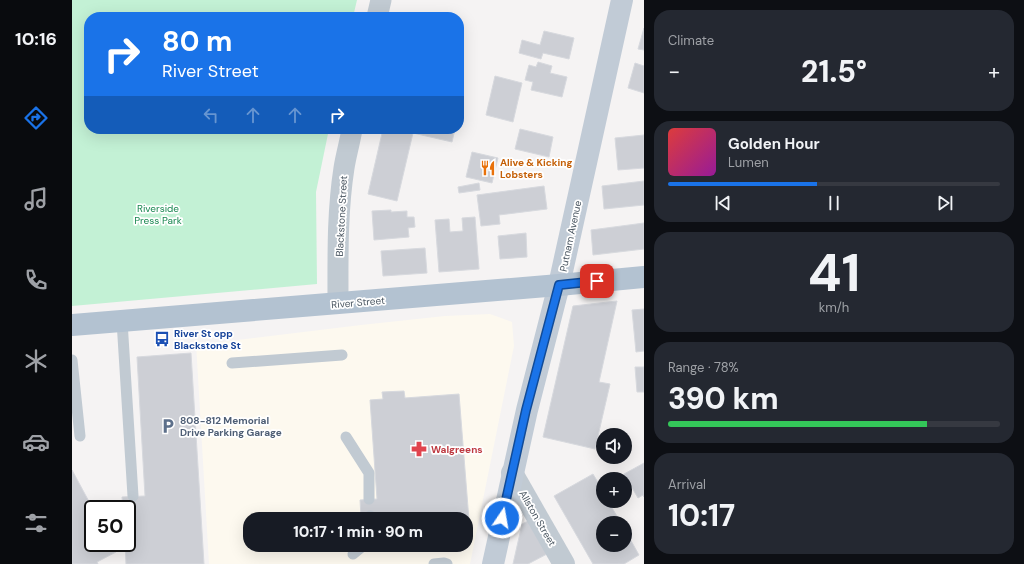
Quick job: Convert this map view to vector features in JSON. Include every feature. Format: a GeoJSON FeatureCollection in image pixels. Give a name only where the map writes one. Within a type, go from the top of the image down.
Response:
{"type":"FeatureCollection","features":[{"type":"Feature","properties":{"kind":"main road","name":"Putnam Avenue"},"geometry":{"type":"LineString","coordinates":[[493,564],[526,410],[559,285],[622,0]]}},
{"type":"Feature","properties":{"kind":"main road","name":"River Street"},"geometry":{"type":"LineString","coordinates":[[72,325],[644,277]]}},
{"type":"Feature","properties":{"kind":"street"},"geometry":{"type":"LineString","coordinates":[[378,12],[381,0]]}},
{"type":"Feature","properties":{"kind":"street","name":"Blackstone Street"},"geometry":{"type":"LineString","coordinates":[[338,303],[341,192],[344,167],[351,134]]}},
{"type":"Feature","properties":{"kind":"street","name":"Allston Street"},"geometry":{"type":"LineString","coordinates":[[512,473],[564,564]]}},
{"type":"Feature","properties":{"kind":"lane"},"geometry":{"type":"LineString","coordinates":[[122,321],[133,496]]}},
{"type":"Feature","properties":{"kind":"lane"},"geometry":{"type":"LineString","coordinates":[[232,362],[342,355]]}},
{"type":"Feature","properties":{"kind":"lane"},"geometry":{"type":"LineString","coordinates":[[72,360],[80,436]]}},
{"type":"Feature","properties":{"kind":"lane"},"geometry":{"type":"LineString","coordinates":[[346,437],[369,473],[369,499]]}},
{"type":"Feature","properties":{"kind":"lane"},"geometry":{"type":"LineString","coordinates":[[434,564],[447,564]]}},
{"type":"Feature","properties":{"kind":"shaded area"},"geometry":{"type":"Polygon","coordinates":[[[490,314],[512,322],[514,346],[473,549],[473,512],[243,512],[243,552],[472,552],[470,564],[209,564],[196,343],[204,344],[445,316],[490,314]]]}},
{"type":"Feature","properties":{"kind":"green space","name":"Riverside Press Park"},"geometry":{"type":"Polygon","coordinates":[[[72,0],[357,0],[354,12],[84,12],[84,134],[328,134],[316,192],[317,284],[72,306],[72,0]]]}},
{"type":"Feature","properties":{"kind":"building"},"geometry":{"type":"Polygon","coordinates":[[[644,28],[644,50],[638,49],[644,28]]]}},
{"type":"Feature","properties":{"kind":"building"},"geometry":{"type":"Polygon","coordinates":[[[544,31],[574,38],[569,59],[543,53],[541,59],[519,53],[522,40],[540,45],[544,31]]]}},
{"type":"Feature","properties":{"kind":"building"},"geometry":{"type":"Polygon","coordinates":[[[538,62],[552,66],[550,73],[567,77],[562,97],[531,90],[533,82],[525,80],[529,65],[536,67],[538,62]]]}},
{"type":"Feature","properties":{"kind":"building"},"geometry":{"type":"Polygon","coordinates":[[[635,63],[644,66],[644,93],[628,88],[635,63]]]}},
{"type":"Feature","properties":{"kind":"building"},"geometry":{"type":"Polygon","coordinates":[[[495,76],[522,83],[513,122],[486,115],[495,76]]]}},
{"type":"Feature","properties":{"kind":"building"},"geometry":{"type":"Polygon","coordinates":[[[520,129],[553,137],[549,157],[515,149],[520,129]]]}},
{"type":"Feature","properties":{"kind":"building"},"geometry":{"type":"Polygon","coordinates":[[[382,134],[413,134],[397,201],[368,194],[382,134]]]}},
{"type":"Feature","properties":{"kind":"building"},"geometry":{"type":"Polygon","coordinates":[[[417,134],[454,134],[452,142],[417,134]]]}},
{"type":"Feature","properties":{"kind":"building"},"geometry":{"type":"Polygon","coordinates":[[[644,135],[644,168],[618,170],[615,138],[644,135]]]}},
{"type":"Feature","properties":{"kind":"building"},"geometry":{"type":"Polygon","coordinates":[[[472,152],[498,158],[492,183],[466,177],[472,152]]]}},
{"type":"Feature","properties":{"kind":"building"},"geometry":{"type":"Polygon","coordinates":[[[644,181],[644,205],[604,209],[602,186],[644,181]]]}},
{"type":"Feature","properties":{"kind":"building"},"geometry":{"type":"Polygon","coordinates":[[[479,183],[480,190],[459,193],[458,187],[479,183]]]}},
{"type":"Feature","properties":{"kind":"building"},"geometry":{"type":"Polygon","coordinates":[[[544,186],[547,209],[499,215],[500,224],[481,226],[477,195],[544,186]]]}},
{"type":"Feature","properties":{"kind":"building"},"geometry":{"type":"Polygon","coordinates":[[[391,210],[391,212],[407,211],[407,217],[414,217],[415,227],[408,228],[409,237],[374,240],[372,211],[391,210]]]}},
{"type":"Feature","properties":{"kind":"building"},"geometry":{"type":"Polygon","coordinates":[[[475,217],[479,269],[439,272],[435,220],[449,219],[450,232],[463,231],[462,218],[475,217]]]}},
{"type":"Feature","properties":{"kind":"building"},"geometry":{"type":"Polygon","coordinates":[[[644,223],[644,249],[593,255],[591,230],[644,223]]]}},
{"type":"Feature","properties":{"kind":"building"},"geometry":{"type":"Polygon","coordinates":[[[526,233],[527,257],[500,259],[498,236],[526,233]]]}},
{"type":"Feature","properties":{"kind":"building"},"geometry":{"type":"Polygon","coordinates":[[[425,248],[427,273],[383,276],[381,251],[425,248]]]}},
{"type":"Feature","properties":{"kind":"building"},"geometry":{"type":"Polygon","coordinates":[[[617,301],[599,382],[610,384],[600,428],[596,428],[595,449],[543,437],[573,306],[617,301]]]}},
{"type":"Feature","properties":{"kind":"building"},"geometry":{"type":"Polygon","coordinates":[[[644,309],[644,351],[636,352],[632,310],[644,309]]]}},
{"type":"Feature","properties":{"kind":"building","name":"808-812 Memorial Drive Parking Garage"},"geometry":{"type":"Polygon","coordinates":[[[191,353],[204,564],[126,564],[125,552],[136,552],[136,500],[122,500],[122,497],[145,496],[137,357],[191,353]]]}},
{"type":"Feature","properties":{"kind":"building"},"geometry":{"type":"Polygon","coordinates":[[[635,367],[644,367],[644,392],[637,392],[635,367]]]}},
{"type":"Feature","properties":{"kind":"building","name":"Walgreens"},"geometry":{"type":"Polygon","coordinates":[[[404,391],[405,398],[459,394],[468,512],[361,512],[360,500],[377,499],[370,400],[383,399],[382,392],[404,391]]]}},
{"type":"Feature","properties":{"kind":"building"},"geometry":{"type":"Polygon","coordinates":[[[644,463],[644,497],[643,495],[638,498],[632,488],[632,472],[628,472],[644,463]]]}},
{"type":"Feature","properties":{"kind":"building"},"geometry":{"type":"Polygon","coordinates":[[[72,470],[88,500],[84,500],[84,552],[116,552],[97,562],[98,564],[72,564],[72,470]]]}},
{"type":"Feature","properties":{"kind":"building"},"geometry":{"type":"Polygon","coordinates":[[[593,474],[596,479],[596,508],[612,508],[617,516],[596,516],[596,552],[632,552],[632,542],[639,555],[624,564],[593,564],[554,496],[593,474]]]}},
{"type":"Feature","properties":{"kind":"building"},"geometry":{"type":"Polygon","coordinates":[[[528,521],[547,554],[528,564],[513,564],[522,524],[528,521]]]}},
{"type":"Feature","properties":{"kind":"place","name":"Alive & Kicking Lobsters"},"geometry":{"type":"Point","coordinates":[488,168]}},
{"type":"Feature","properties":{"kind":"place","name":"River St opp Blackstone St"},"geometry":{"type":"Point","coordinates":[162,339]}},
{"type":"Feature","properties":{"kind":"place","name":"808-812 Memorial Drive Parking Garage"},"geometry":{"type":"Point","coordinates":[168,426]}},
{"type":"Feature","properties":{"kind":"place","name":"Walgreens"},"geometry":{"type":"Point","coordinates":[419,449]}},
{"type":"Feature","properties":{"kind":"route"},"geometry":{"type":"LineString","coordinates":[[502,518],[526,410],[559,285],[597,281]]}}]}
